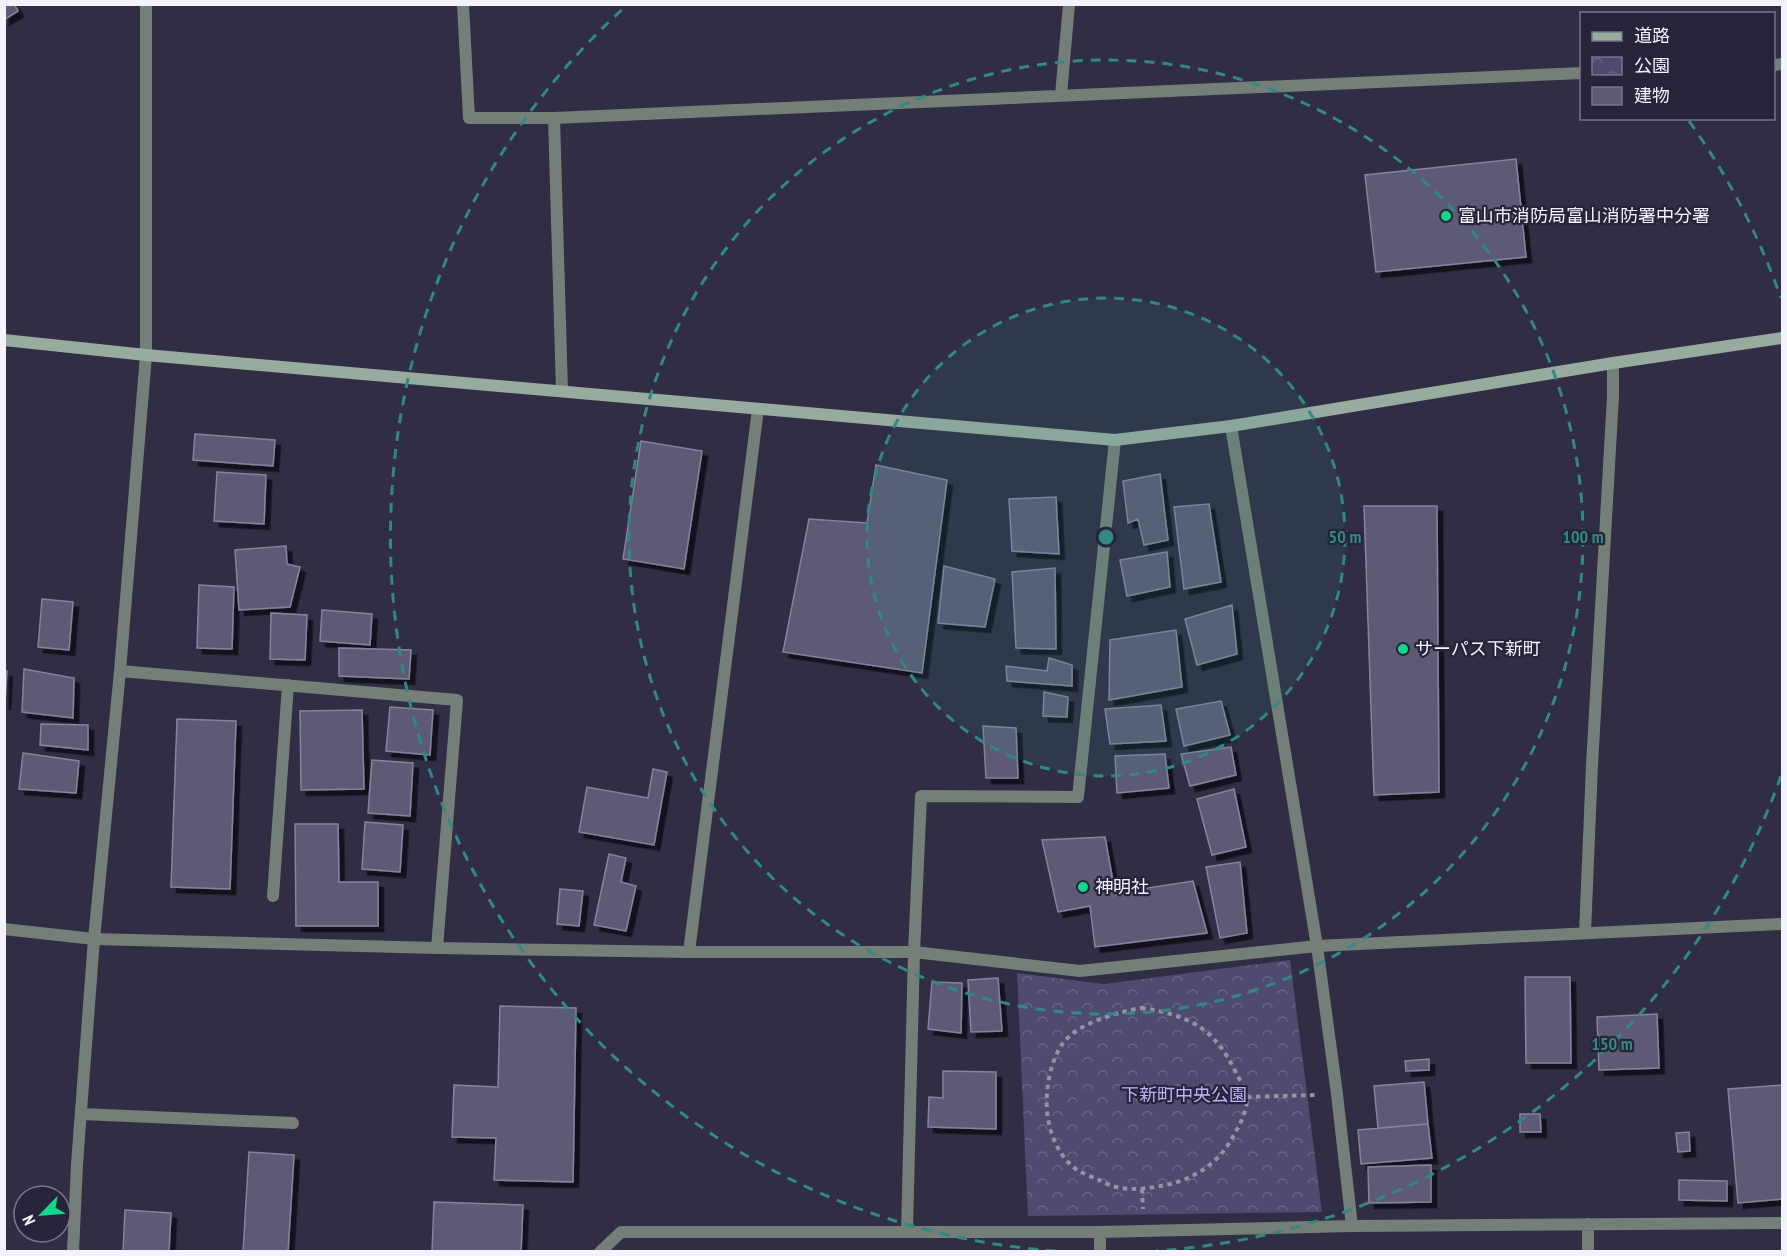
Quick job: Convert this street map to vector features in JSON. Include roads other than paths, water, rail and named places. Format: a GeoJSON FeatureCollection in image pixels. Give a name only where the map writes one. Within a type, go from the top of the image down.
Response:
{"type":"FeatureCollection","features":[{"type":"Feature","properties":{"kind":"street"},"geometry":{"type":"LineString","coordinates":[[74,1251],[94,939],[120,671],[146,355],[146,4]]}},
{"type":"Feature","properties":{"kind":"street"},"geometry":{"type":"LineString","coordinates":[[463,4],[469,118],[554,118],[1580,73]]}},
{"type":"Feature","properties":{"kind":"street"},"geometry":{"type":"LineString","coordinates":[[1062,95],[1069,4]]}},
{"type":"Feature","properties":{"kind":"street"},"geometry":{"type":"LineString","coordinates":[[554,118],[562,390]]}},
{"type":"Feature","properties":{"kind":"street"},"geometry":{"type":"LineString","coordinates":[[4,340],[146,355],[1115,440],[1231,426],[1612,363],[1782,338]]}},
{"type":"Feature","properties":{"kind":"street"},"geometry":{"type":"LineString","coordinates":[[1585,933],[1613,396],[1612,363]]}},
{"type":"Feature","properties":{"kind":"street"},"geometry":{"type":"LineString","coordinates":[[689,952],[758,409]]}},
{"type":"Feature","properties":{"kind":"street"},"geometry":{"type":"LineString","coordinates":[[1231,426],[1317,946],[1352,1226]]}},
{"type":"Feature","properties":{"kind":"street"},"geometry":{"type":"LineString","coordinates":[[907,1231],[914,952],[921,796],[1078,797],[1115,440]]}},
{"type":"Feature","properties":{"kind":"street"},"geometry":{"type":"LineString","coordinates":[[120,671],[457,700],[437,948]]}},
{"type":"Feature","properties":{"kind":"street"},"geometry":{"type":"LineString","coordinates":[[273,896],[288,685]]}},
{"type":"Feature","properties":{"kind":"street"},"geometry":{"type":"LineString","coordinates":[[4,929],[94,939],[437,948],[689,952],[914,952],[1080,971],[1317,946],[1782,924]]}},
{"type":"Feature","properties":{"kind":"street"},"geometry":{"type":"LineString","coordinates":[[81,1114],[293,1122]]}},
{"type":"Feature","properties":{"kind":"street"},"geometry":{"type":"LineString","coordinates":[[600,1251],[621,1232],[1100,1232],[1352,1226],[1782,1223]]}},
{"type":"Feature","properties":{"kind":"street"},"geometry":{"type":"LineString","coordinates":[[1588,1224],[1588,1251]]}},
{"type":"Feature","properties":{"kind":"street"},"geometry":{"type":"LineString","coordinates":[[1100,1232],[1100,1251]]}},
{"type":"Feature","properties":{"kind":"place","name":"富山市消防局富山消防署中分署"},"geometry":{"type":"Point","coordinates":[1446,216]}},
{"type":"Feature","properties":{"kind":"place","name":"サーパス下新町"},"geometry":{"type":"Point","coordinates":[1403,649]}},
{"type":"Feature","properties":{"kind":"place","name":"神明社"},"geometry":{"type":"Point","coordinates":[1083,887]}},
{"type":"Feature","properties":{"kind":"park label","name":"下新町中央公園"},"geometry":{"type":"Point","coordinates":[1184,1095]}}]}
